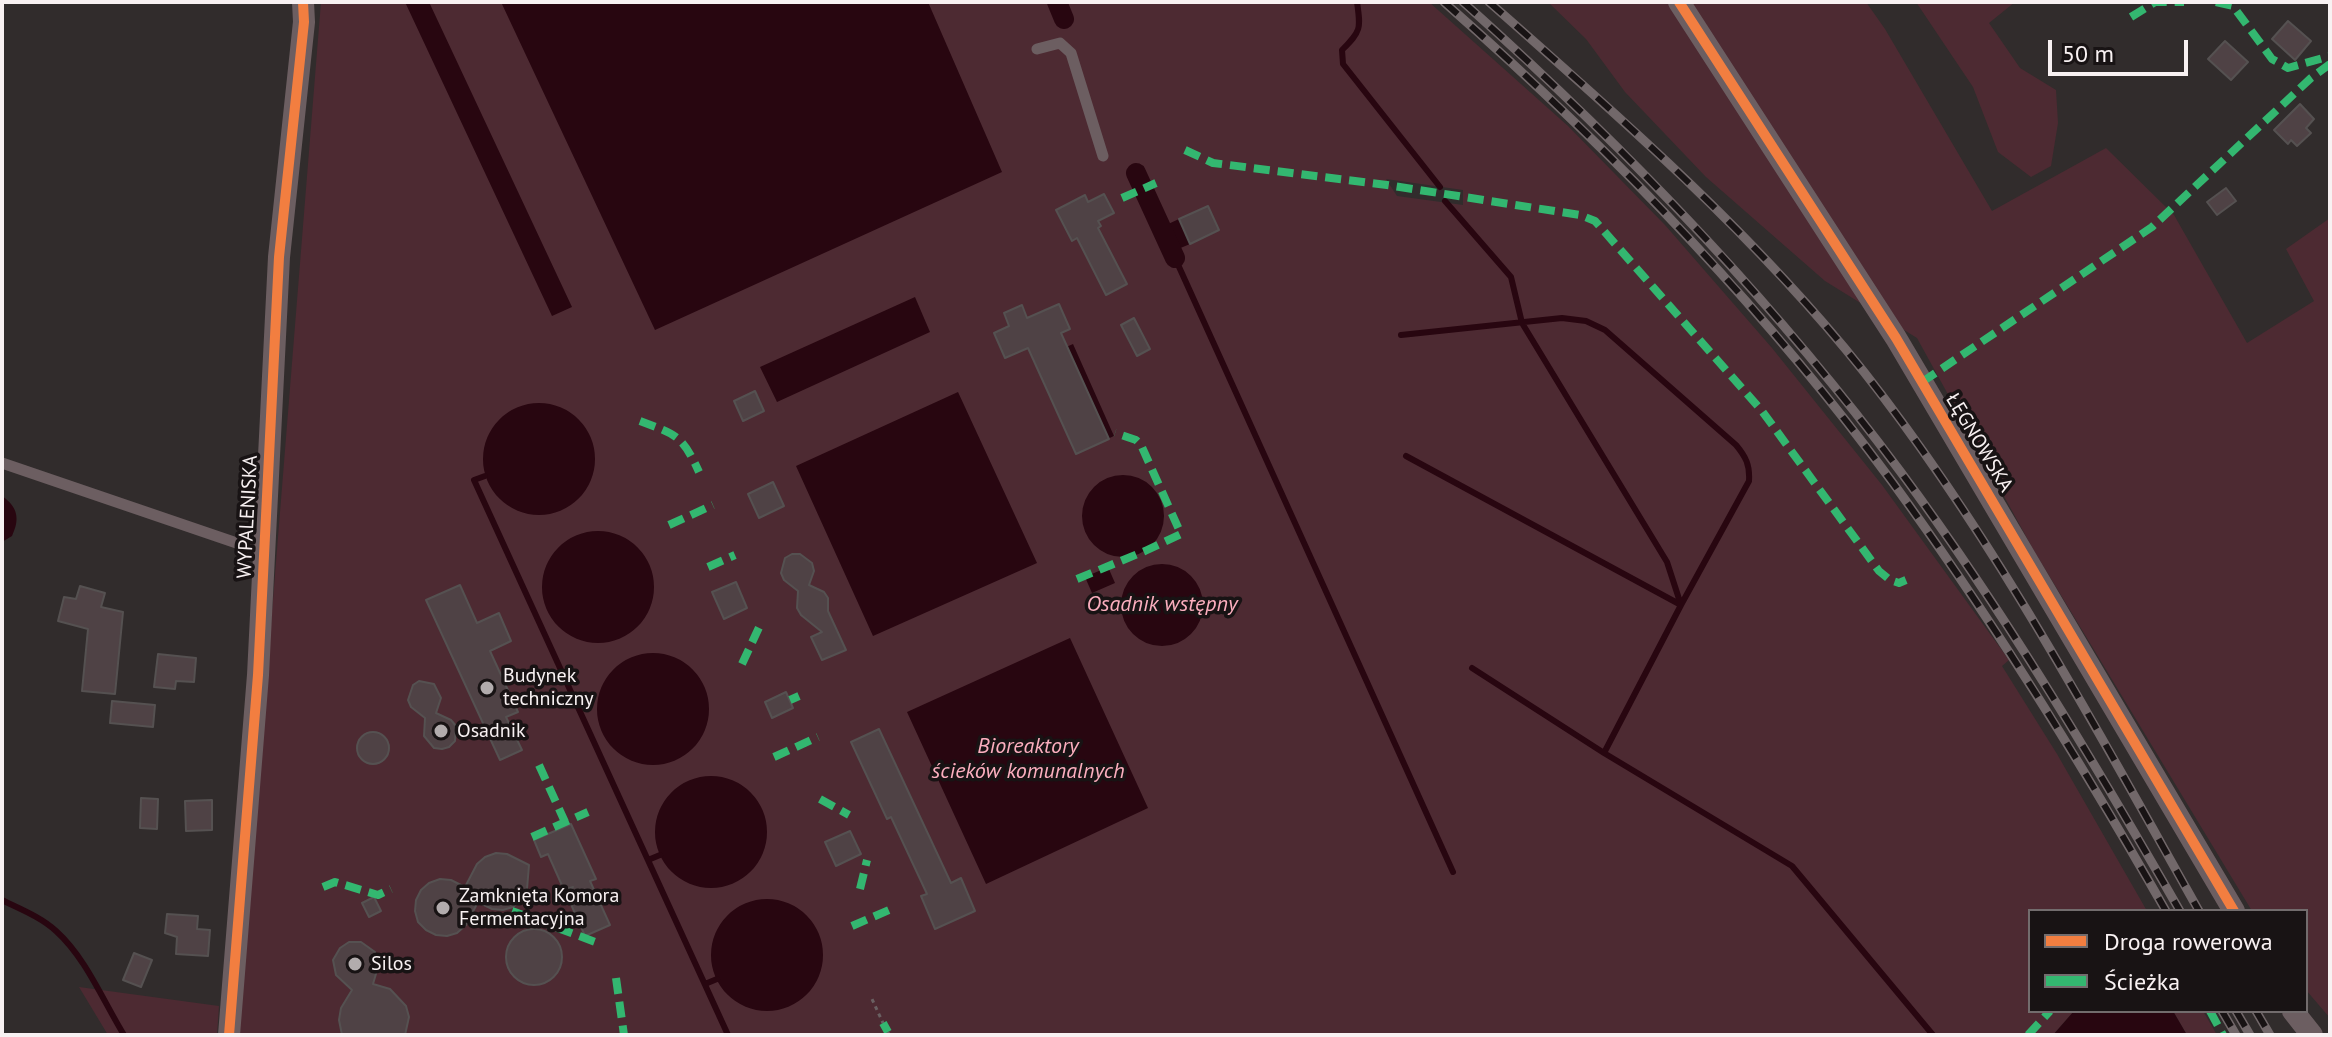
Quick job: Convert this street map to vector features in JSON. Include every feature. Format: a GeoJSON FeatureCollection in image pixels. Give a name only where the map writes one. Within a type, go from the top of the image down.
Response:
{"type":"FeatureCollection","features":[{"type":"Feature","properties":{"kind":"street","name":"WYPALENISKA"},"geometry":{"type":"LineString","coordinates":[[229,1035],[258,675],[279,257],[304,22],[303,2]]}},
{"type":"Feature","properties":{"kind":"street","name":"ŁĘGNOWSKA"},"geometry":{"type":"LineString","coordinates":[[1679,2],[1896,338],[2233,909]]}},
{"type":"Feature","properties":{"kind":"street"},"geometry":{"type":"LineString","coordinates":[[2295,1013],[2312,1035]]}},
{"type":"Feature","properties":{"kind":"lane"},"geometry":{"type":"LineString","coordinates":[[1037,49],[1060,43],[1067,46],[1103,156]]}},
{"type":"Feature","properties":{"kind":"lane"},"geometry":{"type":"LineString","coordinates":[[2,463],[263,552]]}},
{"type":"Feature","properties":{"kind":"path"},"geometry":{"type":"LineString","coordinates":[[872,999],[883,1023]]}},
{"type":"Feature","properties":{"kind":"shaded area"},"geometry":{"type":"Polygon","coordinates":[[[321,2],[1429,2],[1568,126],[1665,225],[1772,348],[1882,485],[2009,660],[2002,666],[2057,754],[2146,909],[2028,909],[2028,1013],[2072,1013],[2053,1035],[238,1035],[321,2]],[[1386,179],[1397,196],[1463,205],[1463,190],[1386,179]]]}},
{"type":"Feature","properties":{"kind":"shaded area"},"geometry":{"type":"Polygon","coordinates":[[[1548,2],[1866,2],[1992,211],[2106,148],[2174,215],[2247,343],[2314,301],[2286,249],[2330,218],[2330,1018],[2308,992],[2308,909],[2251,909],[2033,549],[1917,338],[1825,281],[1706,177],[1625,92],[1586,39],[1548,2]]]}},
{"type":"Feature","properties":{"kind":"shaded area"},"geometry":{"type":"Polygon","coordinates":[[[1916,2],[2015,2],[1989,23],[2020,68],[2056,90],[2058,123],[2051,166],[2031,177],[1998,152],[1973,87],[1916,2]]]}},
{"type":"Feature","properties":{"kind":"shaded area"},"geometry":{"type":"Polygon","coordinates":[[[79,987],[219,1006],[217,1035],[108,1035],[79,987]]]}},
{"type":"Feature","properties":{"kind":"shaded area"},"geometry":{"type":"Polygon","coordinates":[[[2174,1013],[2204,1013],[2217,1035],[2187,1035],[2174,1013]]]}},
{"type":"Feature","properties":{"kind":"water"},"geometry":{"type":"Polygon","coordinates":[[[405,2],[429,2],[572,307],[552,316],[405,2]]]}},
{"type":"Feature","properties":{"kind":"water"},"geometry":{"type":"Polygon","coordinates":[[[501,2],[928,2],[1002,172],[655,330],[501,2]]]}},
{"type":"Feature","properties":{"kind":"water"},"geometry":{"type":"Polygon","coordinates":[[[1179,219],[1190,244],[1164,255],[1153,231],[1179,219]]]}},
{"type":"Feature","properties":{"kind":"water"},"geometry":{"type":"Polygon","coordinates":[[[915,297],[930,332],[777,402],[760,367],[915,297]]]}},
{"type":"Feature","properties":{"kind":"water"},"geometry":{"type":"Polygon","coordinates":[[[1073,344],[1114,436],[1081,451],[1039,359],[1073,344]]]}},
{"type":"Feature","properties":{"kind":"water"},"geometry":{"type":"Polygon","coordinates":[[[958,392],[1037,563],[873,636],[796,466],[958,392]]]}},
{"type":"Feature","properties":{"kind":"water"},"geometry":{"type":"Polygon","coordinates":[[[539,403],[560,407],[579,419],[591,438],[595,459],[591,480],[579,499],[560,511],[539,515],[518,511],[499,499],[487,480],[483,459],[487,438],[499,419],[518,407],[539,403]]]}},
{"type":"Feature","properties":{"kind":"water","name":"Osadnik wstępny"},"geometry":{"type":"Polygon","coordinates":[[[1123,475],[1139,478],[1152,487],[1161,500],[1164,516],[1161,532],[1152,545],[1139,554],[1123,557],[1107,554],[1094,545],[1085,532],[1082,516],[1085,500],[1094,487],[1107,478],[1123,475]]]}},
{"type":"Feature","properties":{"kind":"water"},"geometry":{"type":"Polygon","coordinates":[[[2,496],[11,504],[17,519],[12,536],[2,542],[2,496]]]}},
{"type":"Feature","properties":{"kind":"water"},"geometry":{"type":"Polygon","coordinates":[[[598,531],[619,535],[637,548],[650,566],[654,587],[650,608],[637,626],[619,639],[598,643],[577,639],[559,626],[546,608],[542,587],[546,566],[559,548],[577,535],[598,531]]]}},
{"type":"Feature","properties":{"kind":"water","name":"Osadnik wstępny"},"geometry":{"type":"Polygon","coordinates":[[[1162,564],[1178,567],[1191,576],[1200,589],[1203,605],[1200,621],[1191,634],[1178,643],[1162,646],[1146,643],[1133,634],[1124,621],[1121,605],[1124,589],[1133,576],[1146,567],[1162,564]]]}},
{"type":"Feature","properties":{"kind":"water"},"geometry":{"type":"Polygon","coordinates":[[[1108,567],[1115,583],[1092,593],[1085,577],[1108,567]]]}},
{"type":"Feature","properties":{"kind":"water","name":"Bioreaktory ścieków komunalnych"},"geometry":{"type":"Polygon","coordinates":[[[1070,638],[1148,808],[986,884],[907,712],[1070,638]]]}},
{"type":"Feature","properties":{"kind":"water"},"geometry":{"type":"Polygon","coordinates":[[[653,653],[674,657],[692,670],[705,688],[709,709],[705,730],[692,748],[674,761],[653,765],[632,761],[614,748],[601,730],[597,709],[601,688],[614,670],[632,657],[653,653]]]}},
{"type":"Feature","properties":{"kind":"water"},"geometry":{"type":"Polygon","coordinates":[[[711,776],[732,780],[750,793],[763,811],[767,832],[763,853],[750,871],[732,884],[711,888],[690,884],[672,871],[659,853],[655,832],[659,811],[672,793],[690,780],[711,776]]]}},
{"type":"Feature","properties":{"kind":"water"},"geometry":{"type":"Polygon","coordinates":[[[767,899],[788,903],[806,916],[819,934],[823,955],[819,976],[806,994],[788,1007],[767,1011],[746,1007],[728,994],[715,976],[711,955],[715,934],[728,916],[746,903],[767,899]]]}},
{"type":"Feature","properties":{"kind":"water"},"geometry":{"type":"Polygon","coordinates":[[[2072,1013],[2174,1013],[2187,1035],[2053,1035],[2072,1013]]]}},
{"type":"Feature","properties":{"kind":"building"},"geometry":{"type":"Polygon","coordinates":[[[2288,21],[2311,41],[2295,60],[2272,39],[2288,21]]]}},
{"type":"Feature","properties":{"kind":"building"},"geometry":{"type":"Polygon","coordinates":[[[2225,41],[2248,62],[2231,80],[2208,59],[2225,41]]]}},
{"type":"Feature","properties":{"kind":"building"},"geometry":{"type":"Polygon","coordinates":[[[2300,104],[2314,119],[2306,128],[2311,133],[2297,146],[2291,140],[2288,144],[2274,130],[2300,104]]]}},
{"type":"Feature","properties":{"kind":"building"},"geometry":{"type":"Polygon","coordinates":[[[2226,188],[2236,201],[2217,215],[2207,202],[2226,188]]]}},
{"type":"Feature","properties":{"kind":"building"},"geometry":{"type":"Polygon","coordinates":[[[1104,194],[1114,213],[1098,221],[1101,226],[1098,228],[1127,284],[1106,295],[1077,238],[1072,241],[1056,210],[1085,195],[1088,202],[1104,194]]]}},
{"type":"Feature","properties":{"kind":"building"},"geometry":{"type":"Polygon","coordinates":[[[1208,206],[1219,230],[1190,244],[1179,219],[1208,206]]]}},
{"type":"Feature","properties":{"kind":"building"},"geometry":{"type":"Polygon","coordinates":[[[1059,304],[1070,329],[1061,333],[1109,439],[1076,454],[1028,348],[1005,358],[994,333],[1009,326],[1004,313],[1022,305],[1027,318],[1059,304]]]}},
{"type":"Feature","properties":{"kind":"building"},"geometry":{"type":"Polygon","coordinates":[[[1134,318],[1150,349],[1137,356],[1121,325],[1134,318]]]}},
{"type":"Feature","properties":{"kind":"building"},"geometry":{"type":"Polygon","coordinates":[[[755,391],[764,411],[743,421],[734,401],[755,391]]]}},
{"type":"Feature","properties":{"kind":"building"},"geometry":{"type":"Polygon","coordinates":[[[773,482],[784,506],[759,518],[748,494],[773,482]]]}},
{"type":"Feature","properties":{"kind":"building"},"geometry":{"type":"Polygon","coordinates":[[[800,554],[812,563],[814,571],[809,585],[824,592],[828,598],[828,611],[846,650],[822,660],[811,637],[822,632],[801,615],[797,608],[798,591],[784,580],[781,573],[785,558],[800,554]]]}},
{"type":"Feature","properties":{"kind":"building"},"geometry":{"type":"Polygon","coordinates":[[[736,582],[747,608],[724,619],[712,592],[736,582]]]}},
{"type":"Feature","properties":{"kind":"building"},"geometry":{"type":"Polygon","coordinates":[[[460,585],[477,623],[499,613],[511,641],[490,651],[518,712],[506,717],[522,750],[500,760],[426,600],[460,585]]]}},
{"type":"Feature","properties":{"kind":"building"},"geometry":{"type":"Polygon","coordinates":[[[80,586],[105,593],[101,607],[123,612],[115,694],[82,691],[88,629],[58,621],[64,597],[76,599],[80,586]]]}},
{"type":"Feature","properties":{"kind":"building"},"geometry":{"type":"Polygon","coordinates":[[[158,654],[196,658],[194,682],[176,681],[175,689],[154,687],[158,654]]]}},
{"type":"Feature","properties":{"kind":"building"},"geometry":{"type":"Polygon","coordinates":[[[419,681],[434,684],[441,698],[436,713],[456,726],[455,741],[449,747],[434,748],[424,736],[425,718],[411,707],[408,700],[413,685],[419,681]]]}},
{"type":"Feature","properties":{"kind":"building"},"geometry":{"type":"Polygon","coordinates":[[[786,692],[793,708],[772,718],[765,702],[786,692]]]}},
{"type":"Feature","properties":{"kind":"building"},"geometry":{"type":"Polygon","coordinates":[[[112,701],[155,705],[153,727],[110,723],[112,701]]]}},
{"type":"Feature","properties":{"kind":"building"},"geometry":{"type":"Polygon","coordinates":[[[879,729],[951,883],[961,878],[975,911],[935,929],[921,896],[927,894],[851,742],[879,729]]]}},
{"type":"Feature","properties":{"kind":"building"},"geometry":{"type":"Polygon","coordinates":[[[373,732],[384,737],[389,748],[384,759],[373,764],[362,759],[357,748],[362,737],[373,732]]]}},
{"type":"Feature","properties":{"kind":"building"},"geometry":{"type":"Polygon","coordinates":[[[141,798],[158,799],[157,829],[140,828],[141,798]]]}},
{"type":"Feature","properties":{"kind":"building"},"geometry":{"type":"Polygon","coordinates":[[[212,800],[212,830],[186,831],[185,801],[212,800]]]}},
{"type":"Feature","properties":{"kind":"building"},"geometry":{"type":"Polygon","coordinates":[[[571,824],[596,879],[590,881],[610,925],[585,936],[566,893],[573,887],[564,890],[548,854],[541,857],[534,840],[571,824]]]}},
{"type":"Feature","properties":{"kind":"building"},"geometry":{"type":"Polygon","coordinates":[[[850,831],[861,854],[836,866],[825,842],[850,831]]]}},
{"type":"Feature","properties":{"kind":"building"},"geometry":{"type":"Polygon","coordinates":[[[496,853],[507,854],[529,865],[527,889],[513,907],[492,909],[478,902],[466,925],[457,933],[447,936],[436,935],[418,922],[416,900],[421,890],[440,879],[451,880],[465,887],[477,864],[496,853]]]}},
{"type":"Feature","properties":{"kind":"building"},"geometry":{"type":"Polygon","coordinates":[[[374,897],[381,911],[369,917],[362,903],[374,897]]]}},
{"type":"Feature","properties":{"kind":"building"},"geometry":{"type":"Polygon","coordinates":[[[167,914],[198,916],[197,929],[210,930],[208,956],[176,954],[177,937],[165,933],[167,914]]]}},
{"type":"Feature","properties":{"kind":"building","name":"Zamknięta Komora Fermentacyjna"},"geometry":{"type":"Polygon","coordinates":[[[534,929],[554,937],[562,957],[554,977],[534,985],[514,977],[506,957],[514,937],[534,929]]]}},
{"type":"Feature","properties":{"kind":"building"},"geometry":{"type":"Polygon","coordinates":[[[349,942],[361,942],[375,952],[378,967],[373,984],[390,989],[406,1006],[409,1017],[405,1035],[342,1035],[339,1020],[341,1008],[352,990],[336,975],[333,960],[340,948],[349,942]]]}},
{"type":"Feature","properties":{"kind":"building"},"geometry":{"type":"Polygon","coordinates":[[[134,953],[152,960],[141,987],[123,980],[134,953]]]}},
{"type":"Feature","properties":{"kind":"waterway"},"geometry":{"type":"LineString","coordinates":[[1057,2],[1064,19]]}},
{"type":"Feature","properties":{"kind":"waterway"},"geometry":{"type":"LineString","coordinates":[[1357,2],[1358,29],[1342,50],[1343,64],[1440,187]]}},
{"type":"Feature","properties":{"kind":"waterway"},"geometry":{"type":"LineString","coordinates":[[1136,173],[1175,258]]}},
{"type":"Feature","properties":{"kind":"waterway"},"geometry":{"type":"LineString","coordinates":[[1445,201],[1511,277],[1522,323],[1667,562],[1681,605],[1604,753],[1792,866],[1933,1035]]}},
{"type":"Feature","properties":{"kind":"waterway"},"geometry":{"type":"LineString","coordinates":[[1175,258],[1453,872]]}},
{"type":"Feature","properties":{"kind":"waterway"},"geometry":{"type":"LineString","coordinates":[[1401,335],[1562,318],[1586,321],[1605,330],[1736,445],[1747,462],[1749,481],[1681,605],[1406,456]]}},
{"type":"Feature","properties":{"kind":"waterway"},"geometry":{"type":"LineString","coordinates":[[485,476],[474,480],[728,1035]]}},
{"type":"Feature","properties":{"kind":"waterway"},"geometry":{"type":"LineString","coordinates":[[1472,668],[1604,753]]}},
{"type":"Feature","properties":{"kind":"waterway"},"geometry":{"type":"LineString","coordinates":[[648,860],[660,855]]}},
{"type":"Feature","properties":{"kind":"waterway"},"geometry":{"type":"LineString","coordinates":[[2,900],[44,922],[67,942],[124,1035]]}},
{"type":"Feature","properties":{"kind":"waterway"},"geometry":{"type":"LineString","coordinates":[[705,984],[717,979]]}},
{"type":"Feature","properties":{"kind":"railway"},"geometry":{"type":"LineString","coordinates":[[1444,2],[1565,113],[1682,230],[1843,417],[1930,535],[2001,640],[2102,801],[2165,909]]}},
{"type":"Feature","properties":{"kind":"railway"},"geometry":{"type":"LineString","coordinates":[[1463,2],[1581,111],[1694,226],[1851,407],[1938,524],[2011,632],[2081,742],[2179,909]]}},
{"type":"Feature","properties":{"kind":"railway"},"geometry":{"type":"LineString","coordinates":[[1489,2],[1636,133],[1732,225],[1864,372],[1957,500],[2000,567],[2198,909]]}},
{"type":"Feature","properties":{"kind":"railway"},"geometry":{"type":"LineString","coordinates":[[2223,1013],[2236,1035]]}},
{"type":"Feature","properties":{"kind":"railway"},"geometry":{"type":"LineString","coordinates":[[2237,1013],[2250,1035]]}},
{"type":"Feature","properties":{"kind":"railway"},"geometry":{"type":"LineString","coordinates":[[2257,1013],[2270,1035]]}},
{"type":"Feature","properties":{"kind":"marked path"},"geometry":{"type":"LineString","coordinates":[[2131,17],[2155,2],[2184,2]]}},
{"type":"Feature","properties":{"kind":"marked path"},"geometry":{"type":"LineString","coordinates":[[2216,2],[2233,6],[2272,59],[2288,68],[2330,56]]}},
{"type":"Feature","properties":{"kind":"marked path"},"geometry":{"type":"LineString","coordinates":[[1922,382],[2152,227],[2311,78],[2330,64]]}},
{"type":"Feature","properties":{"kind":"marked path"},"geometry":{"type":"LineString","coordinates":[[1185,150],[1213,163],[1387,185],[1580,215],[1595,221],[1762,411],[1879,571],[1890,580],[1899,583],[1906,580]]}},
{"type":"Feature","properties":{"kind":"marked path"},"geometry":{"type":"LineString","coordinates":[[1122,198],[1156,183]]}},
{"type":"Feature","properties":{"kind":"marked path"},"geometry":{"type":"LineString","coordinates":[[640,421],[683,443],[699,472]]}},
{"type":"Feature","properties":{"kind":"marked path"},"geometry":{"type":"LineString","coordinates":[[1077,579],[1181,534],[1141,445],[1136,440],[1115,433]]}},
{"type":"Feature","properties":{"kind":"marked path"},"geometry":{"type":"LineString","coordinates":[[669,525],[713,505]]}},
{"type":"Feature","properties":{"kind":"marked path"},"geometry":{"type":"LineString","coordinates":[[708,567],[735,555]]}},
{"type":"Feature","properties":{"kind":"marked path"},"geometry":{"type":"LineString","coordinates":[[742,664],[762,621]]}},
{"type":"Feature","properties":{"kind":"marked path"},"geometry":{"type":"LineString","coordinates":[[790,700],[799,696]]}},
{"type":"Feature","properties":{"kind":"marked path"},"geometry":{"type":"LineString","coordinates":[[774,757],[818,737]]}},
{"type":"Feature","properties":{"kind":"marked path"},"geometry":{"type":"LineString","coordinates":[[539,765],[565,822]]}},
{"type":"Feature","properties":{"kind":"marked path"},"geometry":{"type":"LineString","coordinates":[[820,799],[849,815]]}},
{"type":"Feature","properties":{"kind":"marked path"},"geometry":{"type":"LineString","coordinates":[[532,837],[588,812]]}},
{"type":"Feature","properties":{"kind":"marked path"},"geometry":{"type":"LineString","coordinates":[[860,889],[867,860]]}},
{"type":"Feature","properties":{"kind":"marked path"},"geometry":{"type":"LineString","coordinates":[[323,887],[335,882],[378,895],[391,889]]}},
{"type":"Feature","properties":{"kind":"marked path"},"geometry":{"type":"LineString","coordinates":[[852,926],[896,907]]}},
{"type":"Feature","properties":{"kind":"marked path"},"geometry":{"type":"LineString","coordinates":[[512,911],[598,943]]}},
{"type":"Feature","properties":{"kind":"marked path"},"geometry":{"type":"LineString","coordinates":[[616,978],[624,1035]]}},
{"type":"Feature","properties":{"kind":"marked path"},"geometry":{"type":"LineString","coordinates":[[2028,1035],[2048,1013]]}},
{"type":"Feature","properties":{"kind":"marked path"},"geometry":{"type":"LineString","coordinates":[[2211,1013],[2223,1035]]}},
{"type":"Feature","properties":{"kind":"marked path"},"geometry":{"type":"LineString","coordinates":[[883,1023],[888,1032]]}},
{"type":"Feature","properties":{"kind":"cycle path"},"geometry":{"type":"LineString","coordinates":[[229,1035],[258,675],[279,257],[304,22],[303,2]]}},
{"type":"Feature","properties":{"kind":"cycle path"},"geometry":{"type":"LineString","coordinates":[[1679,2],[1896,338],[2233,909]]}},
{"type":"Feature","properties":{"kind":"place","name":"Budynek techniczny"},"geometry":{"type":"Point","coordinates":[487,688]}},
{"type":"Feature","properties":{"kind":"place","name":"Osadnik"},"geometry":{"type":"Point","coordinates":[441,731]}},
{"type":"Feature","properties":{"kind":"place","name":"Zamknięta Komora Fermentacyjna"},"geometry":{"type":"Point","coordinates":[443,908]}},
{"type":"Feature","properties":{"kind":"place","name":"Silos"},"geometry":{"type":"Point","coordinates":[355,964]}}]}
